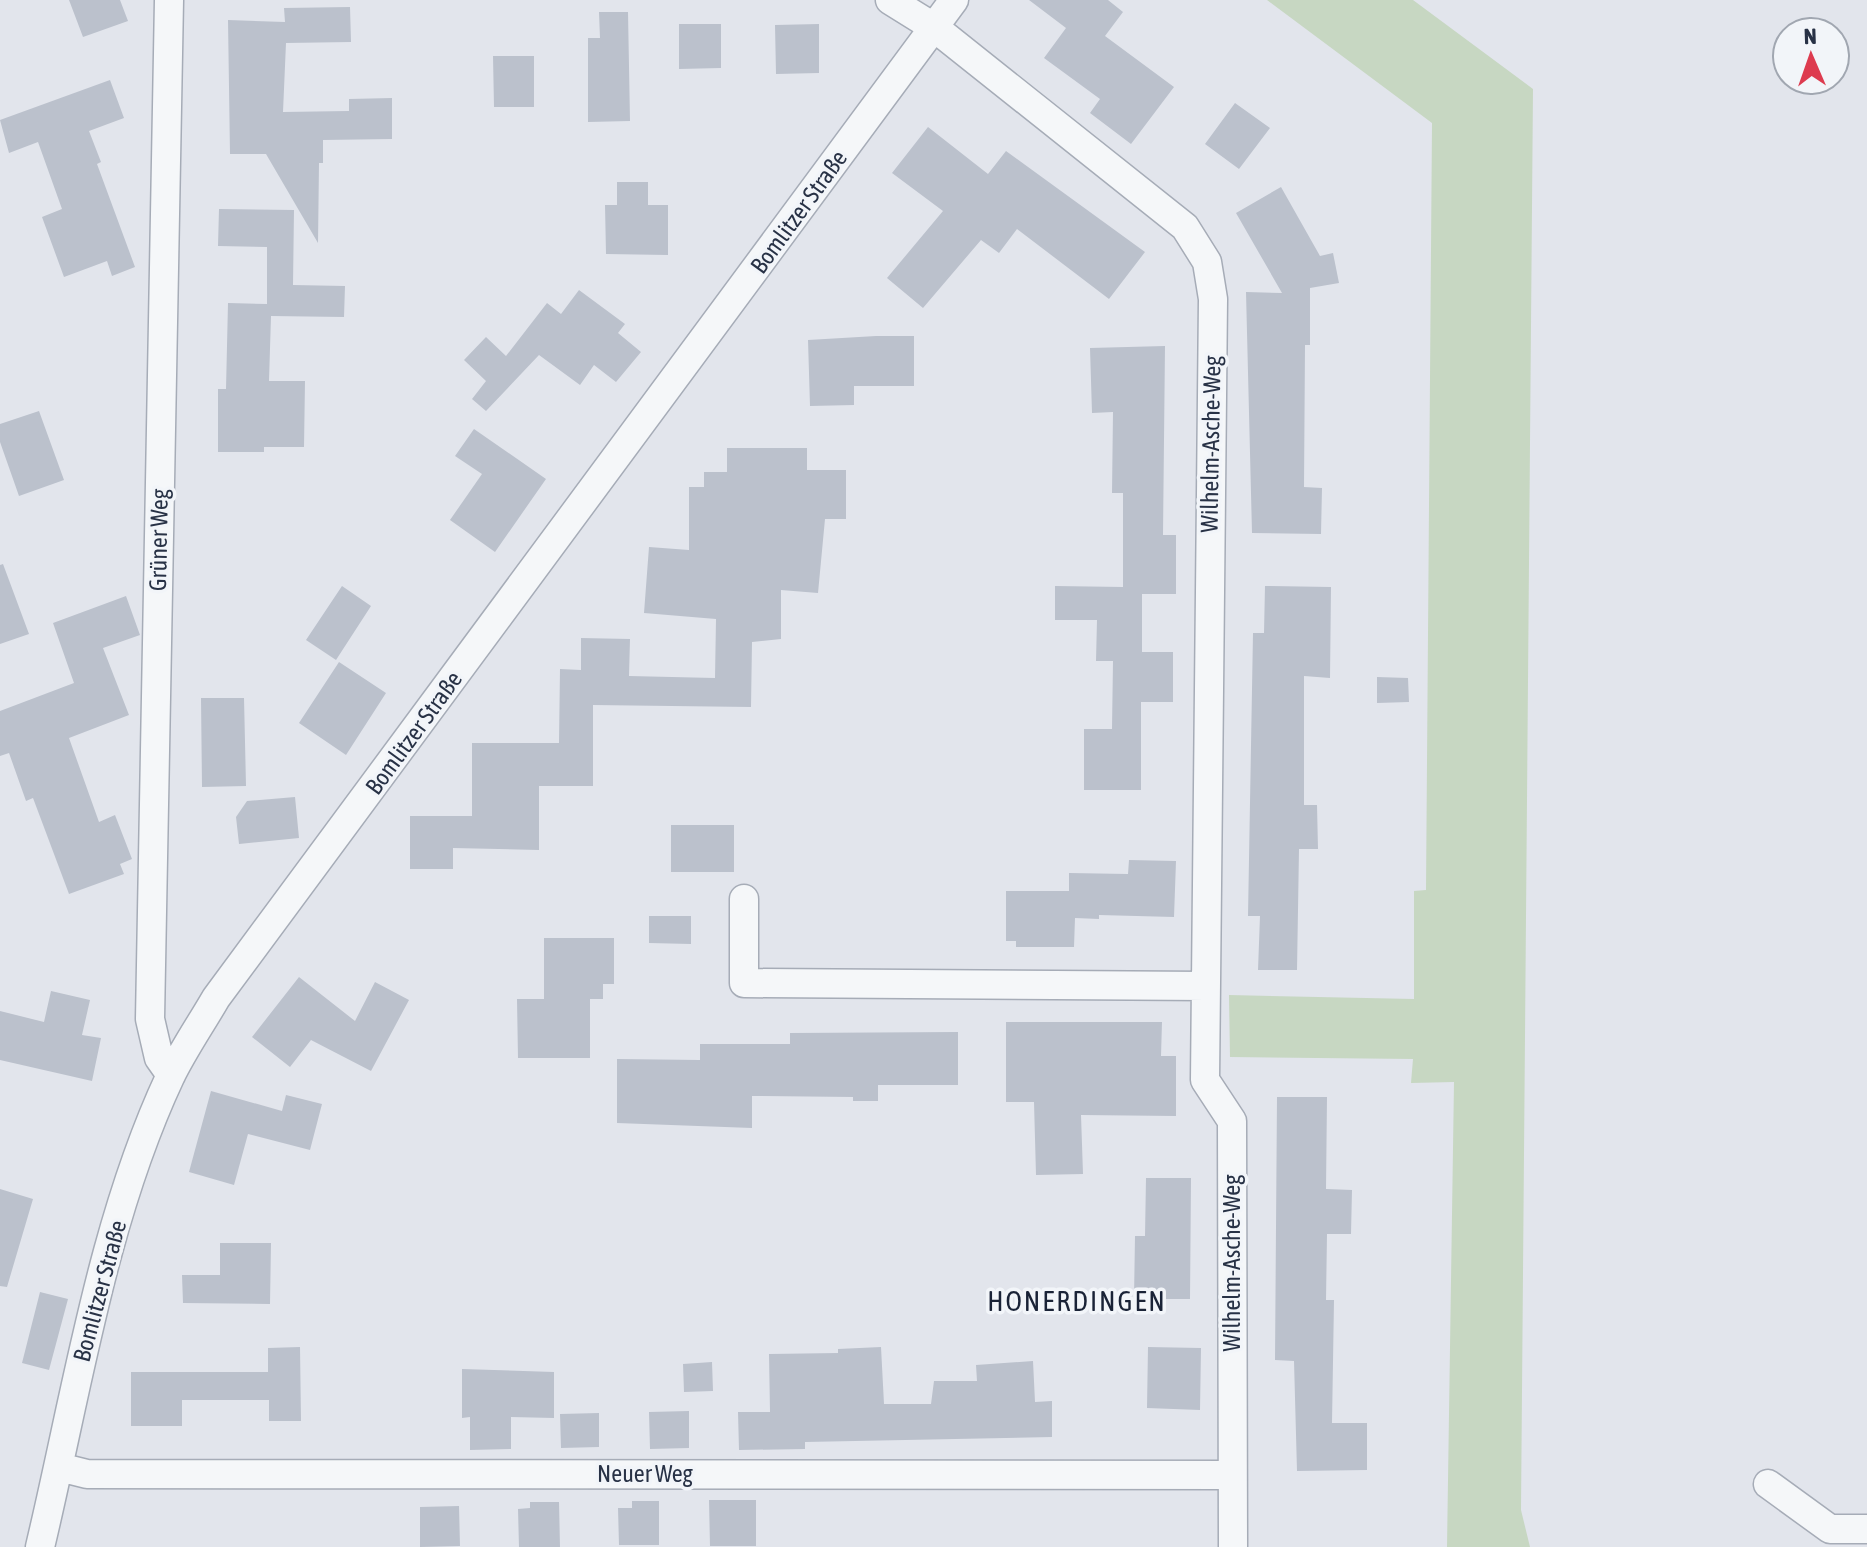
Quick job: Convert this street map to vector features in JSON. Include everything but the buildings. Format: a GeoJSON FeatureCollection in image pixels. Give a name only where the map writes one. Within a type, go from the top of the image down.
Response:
{"type":"FeatureCollection","features":[{"type":"Feature","properties":{"kind":"street","name":"Grüner Weg"},"geometry":{"type":"LineString","coordinates":[[169,0],[150,1019],[159,1058],[171,1075]]}},
{"type":"Feature","properties":{"kind":"street","name":"Wilhelm-Asche-Weg"},"geometry":{"type":"LineString","coordinates":[[890,0],[935,28],[1185,227],[1207,262],[1213,299],[1205,1080],[1232,1121],[1233,1547]]}},
{"type":"Feature","properties":{"kind":"street","name":"Bomlitzer Straße"},"geometry":{"type":"LineString","coordinates":[[40,1547],[83,1353],[140,1149],[171,1075],[216,998],[954,0]]}},
{"type":"Feature","properties":{"kind":"street"},"geometry":{"type":"LineString","coordinates":[[744,899],[744,983],[1206,986]]}},
{"type":"Feature","properties":{"kind":"street","name":"Neuer Weg"},"geometry":{"type":"LineString","coordinates":[[59,1467],[87,1474],[1232,1475]]}},
{"type":"Feature","properties":{"kind":"street"},"geometry":{"type":"LineString","coordinates":[[1768,1484],[1830,1529],[1867,1529]]}},
{"type":"Feature","properties":{"kind":"green space"},"geometry":{"type":"Polygon","coordinates":[[[1267,0],[1413,0],[1533,89],[1521,1510],[1530,1547],[1447,1547],[1454,1082],[1411,1083],[1413,1059],[1230,1057],[1229,995],[1414,999],[1414,891],[1426,890],[1432,123],[1267,0]]]}},
{"type":"Feature","properties":{"kind":"district","name":"HONERDINGEN"},"geometry":{"type":"Point","coordinates":[1077,1301]}}]}
